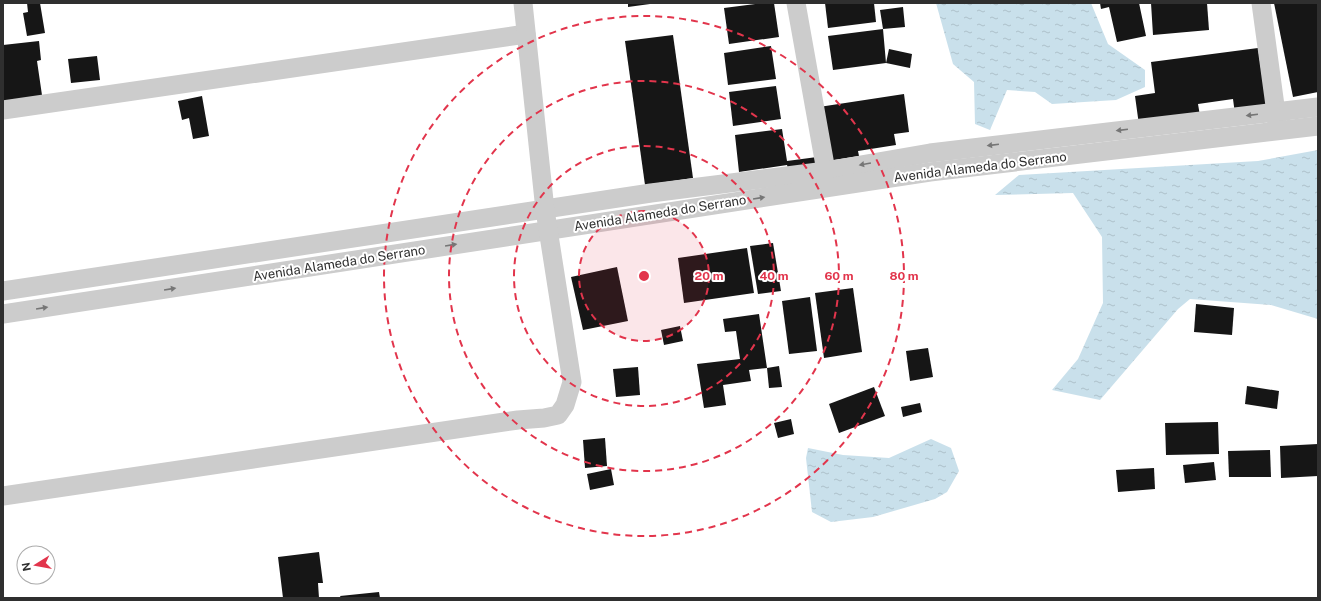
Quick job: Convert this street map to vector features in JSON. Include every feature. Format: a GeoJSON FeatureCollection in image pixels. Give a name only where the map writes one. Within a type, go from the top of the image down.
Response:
{"type":"FeatureCollection","features":[{"type":"Feature","properties":{"kind":"street"},"geometry":{"type":"LineString","coordinates":[[3,496],[558,415],[565,406],[572,382],[546,210],[522,3]]}},
{"type":"Feature","properties":{"kind":"street"},"geometry":{"type":"LineString","coordinates":[[796,3],[826,180]]}},
{"type":"Feature","properties":{"kind":"street"},"geometry":{"type":"LineString","coordinates":[[1260,3],[1277,122]]}},
{"type":"Feature","properties":{"kind":"street"},"geometry":{"type":"LineString","coordinates":[[3,110],[526,34]]}},
{"type":"Feature","properties":{"kind":"street","name":"Avenida Alameda do Serrano"},"geometry":{"type":"LineString","coordinates":[[3,290],[546,210],[651,193],[930,172],[1277,122],[1318,107]]}},
{"type":"Feature","properties":{"kind":"street","name":"Avenida Alameda do Serrano"},"geometry":{"type":"LineString","coordinates":[[1277,122],[1318,126]]}},
{"type":"Feature","properties":{"kind":"street","name":"Avenida Alameda do Serrano"},"geometry":{"type":"LineString","coordinates":[[3,314],[549,230],[826,180]]}},
{"type":"Feature","properties":{"kind":"water"},"geometry":{"type":"Polygon","coordinates":[[[936,3],[1091,3],[1108,44],[1145,70],[1145,87],[1116,100],[1052,104],[1035,92],[1007,90],[990,130],[975,124],[974,82],[953,64],[936,3]]]}},
{"type":"Feature","properties":{"kind":"water"},"geometry":{"type":"Polygon","coordinates":[[[1318,150],[1318,319],[1271,305],[1190,299],[1178,309],[1100,400],[1052,390],[1078,359],[1103,303],[1102,237],[1073,193],[995,195],[1019,175],[1258,161],[1318,150]]]}},
{"type":"Feature","properties":{"kind":"water"},"geometry":{"type":"Polygon","coordinates":[[[931,439],[951,448],[959,471],[947,492],[935,499],[873,517],[831,522],[812,512],[806,458],[808,448],[843,455],[889,458],[931,439]]]}},
{"type":"Feature","properties":{"kind":"building"},"geometry":{"type":"Polygon","coordinates":[[[27,3],[40,3],[45,33],[27,36],[23,13],[28,12],[27,3]]]}},
{"type":"Feature","properties":{"kind":"building"},"geometry":{"type":"Polygon","coordinates":[[[628,3],[650,3],[650,4],[628,7],[628,3]]]}},
{"type":"Feature","properties":{"kind":"building"},"geometry":{"type":"Polygon","coordinates":[[[774,3],[779,37],[729,44],[724,8],[774,3]]]}},
{"type":"Feature","properties":{"kind":"building"},"geometry":{"type":"Polygon","coordinates":[[[825,3],[874,3],[876,22],[828,28],[825,3]]]}},
{"type":"Feature","properties":{"kind":"building"},"geometry":{"type":"Polygon","coordinates":[[[1100,3],[1139,3],[1146,36],[1117,42],[1109,7],[1101,9],[1100,3]]]}},
{"type":"Feature","properties":{"kind":"building"},"geometry":{"type":"Polygon","coordinates":[[[1151,3],[1207,3],[1209,30],[1153,35],[1151,3]]]}},
{"type":"Feature","properties":{"kind":"building"},"geometry":{"type":"Polygon","coordinates":[[[1274,3],[1318,3],[1318,92],[1293,97],[1274,3]]]}},
{"type":"Feature","properties":{"kind":"building"},"geometry":{"type":"Polygon","coordinates":[[[903,7],[905,27],[883,29],[880,10],[903,7]]]}},
{"type":"Feature","properties":{"kind":"building"},"geometry":{"type":"Polygon","coordinates":[[[883,29],[886,63],[833,70],[828,36],[883,29]]]}},
{"type":"Feature","properties":{"kind":"building"},"geometry":{"type":"Polygon","coordinates":[[[673,35],[693,178],[645,185],[625,41],[673,35]]]}},
{"type":"Feature","properties":{"kind":"building"},"geometry":{"type":"Polygon","coordinates":[[[39,41],[41,60],[37,61],[43,102],[3,107],[3,45],[39,41]]]}},
{"type":"Feature","properties":{"kind":"building"},"geometry":{"type":"Polygon","coordinates":[[[771,46],[776,79],[728,85],[724,53],[771,46]]]}},
{"type":"Feature","properties":{"kind":"building"},"geometry":{"type":"Polygon","coordinates":[[[1258,48],[1267,109],[1235,114],[1233,99],[1198,104],[1200,116],[1139,125],[1135,96],[1155,93],[1151,62],[1258,48]]]}},
{"type":"Feature","properties":{"kind":"building"},"geometry":{"type":"Polygon","coordinates":[[[889,49],[912,54],[910,68],[886,63],[889,49]]]}},
{"type":"Feature","properties":{"kind":"building"},"geometry":{"type":"Polygon","coordinates":[[[97,56],[100,80],[71,83],[68,59],[97,56]]]}},
{"type":"Feature","properties":{"kind":"building"},"geometry":{"type":"Polygon","coordinates":[[[776,86],[781,119],[733,126],[729,92],[776,86]]]}},
{"type":"Feature","properties":{"kind":"building"},"geometry":{"type":"Polygon","coordinates":[[[904,94],[909,132],[894,134],[896,145],[858,151],[859,156],[827,161],[819,107],[904,94]]]}},
{"type":"Feature","properties":{"kind":"building"},"geometry":{"type":"Polygon","coordinates":[[[202,96],[209,136],[193,139],[189,118],[182,120],[178,101],[202,96]]]}},
{"type":"Feature","properties":{"kind":"building"},"geometry":{"type":"Polygon","coordinates":[[[782,129],[787,161],[817,157],[820,170],[790,175],[787,165],[739,172],[735,135],[782,129]]]}},
{"type":"Feature","properties":{"kind":"building"},"geometry":{"type":"Polygon","coordinates":[[[773,243],[781,291],[758,294],[750,246],[773,243]]]}},
{"type":"Feature","properties":{"kind":"building"},"geometry":{"type":"Polygon","coordinates":[[[747,248],[754,293],[684,303],[678,258],[747,248]]]}},
{"type":"Feature","properties":{"kind":"building"},"geometry":{"type":"Polygon","coordinates":[[[617,267],[628,321],[583,330],[571,277],[617,267]]]}},
{"type":"Feature","properties":{"kind":"building"},"geometry":{"type":"Polygon","coordinates":[[[853,288],[862,352],[824,358],[815,293],[853,288]]]}},
{"type":"Feature","properties":{"kind":"building"},"geometry":{"type":"Polygon","coordinates":[[[810,297],[817,351],[789,354],[782,301],[810,297]]]}},
{"type":"Feature","properties":{"kind":"building"},"geometry":{"type":"Polygon","coordinates":[[[1196,304],[1234,308],[1232,335],[1194,332],[1196,304]]]}},
{"type":"Feature","properties":{"kind":"building"},"geometry":{"type":"Polygon","coordinates":[[[759,314],[767,368],[749,370],[751,381],[723,385],[726,405],[704,408],[697,364],[740,359],[736,331],[725,332],[723,319],[759,314]]]}},
{"type":"Feature","properties":{"kind":"building"},"geometry":{"type":"Polygon","coordinates":[[[680,326],[683,341],[664,345],[661,330],[680,326]]]}},
{"type":"Feature","properties":{"kind":"building"},"geometry":{"type":"Polygon","coordinates":[[[928,348],[933,377],[910,381],[906,351],[928,348]]]}},
{"type":"Feature","properties":{"kind":"building"},"geometry":{"type":"Polygon","coordinates":[[[779,366],[782,387],[769,388],[767,368],[779,366]]]}},
{"type":"Feature","properties":{"kind":"building"},"geometry":{"type":"Polygon","coordinates":[[[638,367],[640,395],[616,397],[613,369],[638,367]]]}},
{"type":"Feature","properties":{"kind":"building"},"geometry":{"type":"Polygon","coordinates":[[[1247,386],[1279,391],[1277,409],[1245,404],[1247,386]]]}},
{"type":"Feature","properties":{"kind":"building"},"geometry":{"type":"Polygon","coordinates":[[[874,387],[885,416],[839,433],[829,404],[874,387]]]}},
{"type":"Feature","properties":{"kind":"building"},"geometry":{"type":"Polygon","coordinates":[[[920,403],[922,412],[903,417],[901,407],[920,403]]]}},
{"type":"Feature","properties":{"kind":"building"},"geometry":{"type":"Polygon","coordinates":[[[791,419],[794,434],[778,438],[774,423],[791,419]]]}},
{"type":"Feature","properties":{"kind":"building"},"geometry":{"type":"Polygon","coordinates":[[[1218,422],[1219,454],[1166,455],[1165,423],[1218,422]]]}},
{"type":"Feature","properties":{"kind":"building"},"geometry":{"type":"Polygon","coordinates":[[[605,438],[607,466],[585,468],[583,440],[605,438]]]}},
{"type":"Feature","properties":{"kind":"building"},"geometry":{"type":"Polygon","coordinates":[[[1318,444],[1318,476],[1281,478],[1280,446],[1318,444]]]}},
{"type":"Feature","properties":{"kind":"building"},"geometry":{"type":"Polygon","coordinates":[[[1270,450],[1271,477],[1229,477],[1228,451],[1270,450]]]}},
{"type":"Feature","properties":{"kind":"building"},"geometry":{"type":"Polygon","coordinates":[[[1214,462],[1216,480],[1185,483],[1183,465],[1214,462]]]}},
{"type":"Feature","properties":{"kind":"building"},"geometry":{"type":"Polygon","coordinates":[[[1154,468],[1155,489],[1118,492],[1116,470],[1154,468]]]}},
{"type":"Feature","properties":{"kind":"building"},"geometry":{"type":"Polygon","coordinates":[[[611,469],[614,485],[590,490],[587,474],[611,469]]]}},
{"type":"Feature","properties":{"kind":"building"},"geometry":{"type":"Polygon","coordinates":[[[319,552],[323,583],[318,583],[319,598],[283,598],[278,557],[319,552]]]}},
{"type":"Feature","properties":{"kind":"building"},"geometry":{"type":"Polygon","coordinates":[[[379,592],[380,598],[341,598],[340,596],[379,592]]]}}]}
